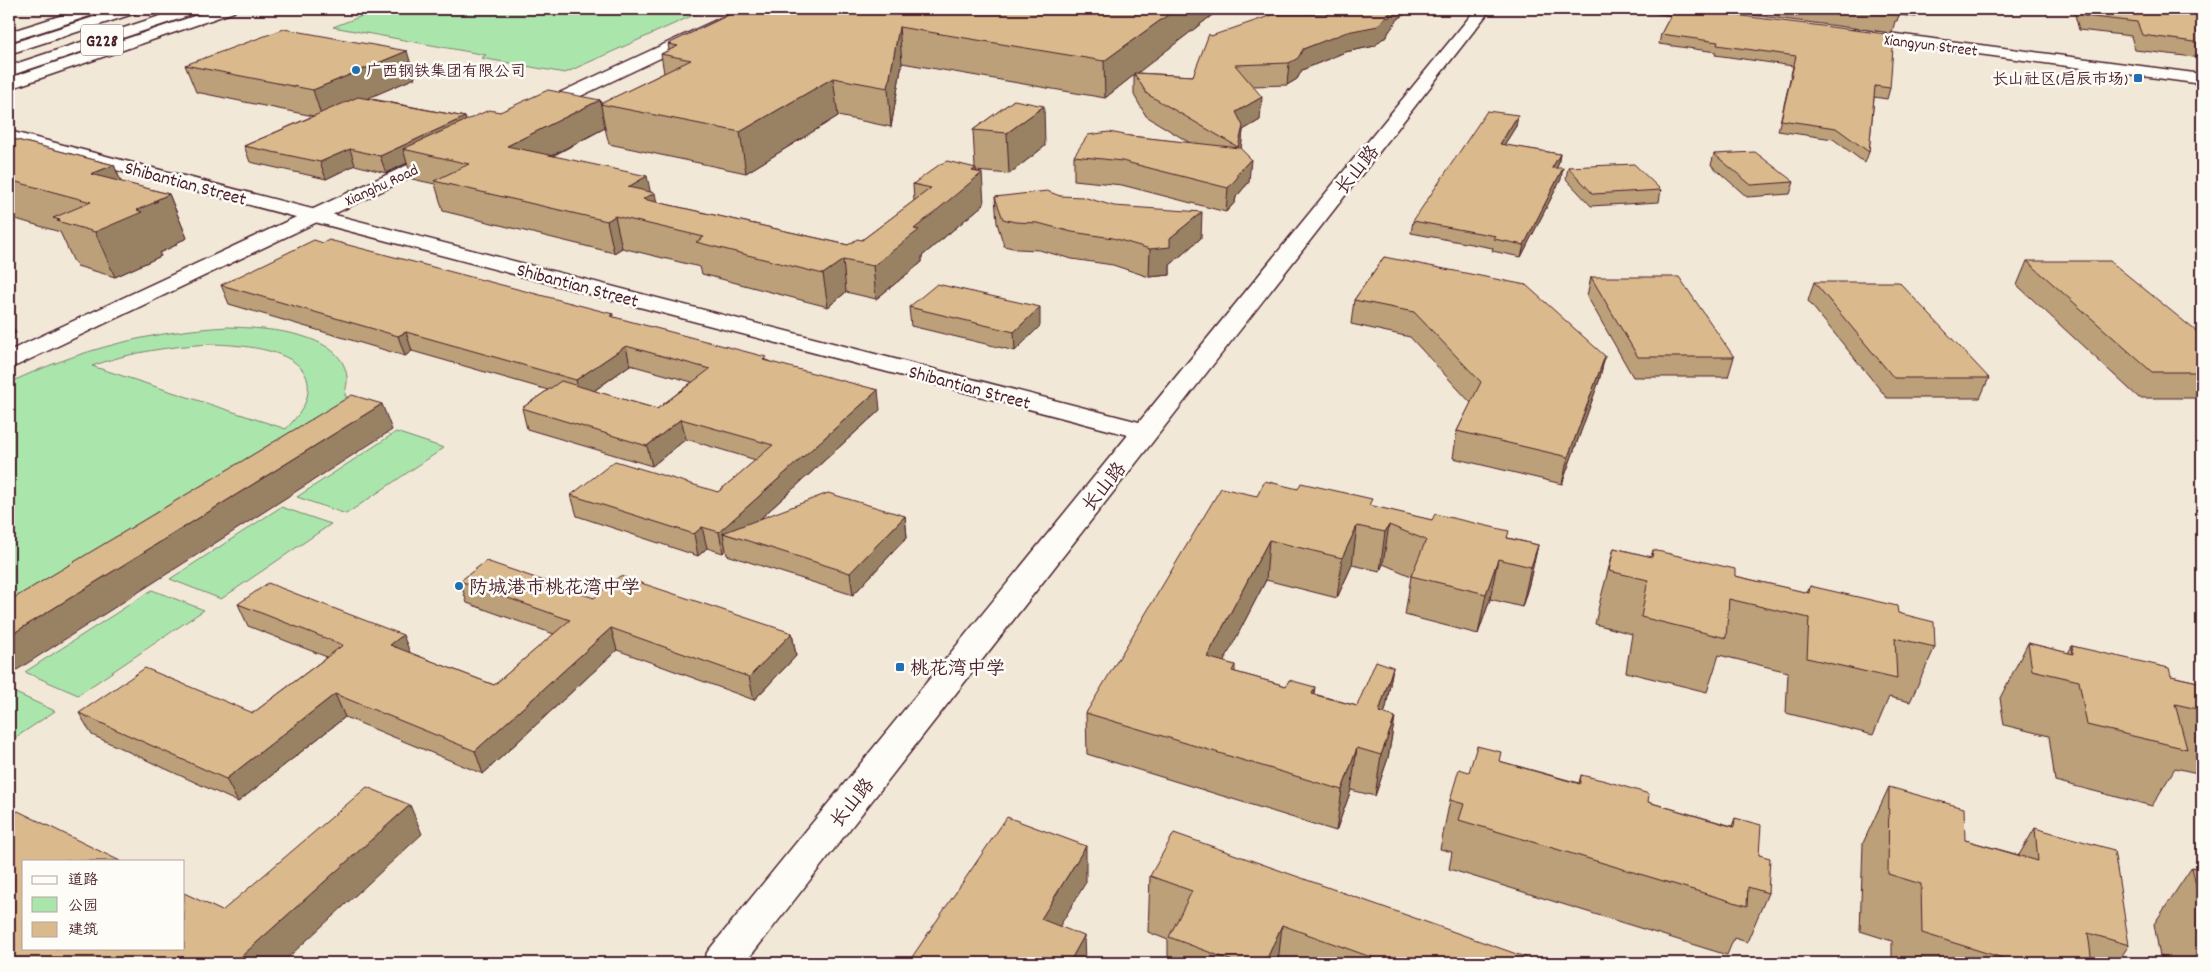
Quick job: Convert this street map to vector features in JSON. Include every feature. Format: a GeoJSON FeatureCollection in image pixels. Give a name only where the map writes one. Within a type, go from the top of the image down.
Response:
{"type":"FeatureCollection","features":[{"type":"Feature","properties":{"kind":"main road"},"geometry":{"type":"LineString","coordinates":[[11,44],[97,9]]}},
{"type":"Feature","properties":{"kind":"main road","name":"G228"},"geometry":{"type":"LineString","coordinates":[[11,44],[134,9]]}},
{"type":"Feature","properties":{"kind":"main road","name":"G228"},"geometry":{"type":"LineString","coordinates":[[9,71],[195,9]]}},
{"type":"Feature","properties":{"kind":"main road"},"geometry":{"type":"LineString","coordinates":[[9,84],[229,9]]}},
{"type":"Feature","properties":{"kind":"main road"},"geometry":{"type":"LineString","coordinates":[[518,120],[752,9]]}},
{"type":"Feature","properties":{"kind":"main road","name":"长山路"},"geometry":{"type":"LineString","coordinates":[[722,963],[1484,9]]}},
{"type":"Feature","properties":{"kind":"main road"},"geometry":{"type":"LineString","coordinates":[[1659,9],[1728,18]]}},
{"type":"Feature","properties":{"kind":"main road","name":"Xiangyun Street"},"geometry":{"type":"LineString","coordinates":[[1837,32],[2202,79]]}},
{"type":"Feature","properties":{"kind":"main road"},"geometry":{"type":"LineString","coordinates":[[58,55],[82,59]]}},
{"type":"Feature","properties":{"kind":"main road"},"geometry":{"type":"LineString","coordinates":[[9,88],[27,78]]}},
{"type":"Feature","properties":{"kind":"main road","name":"Shibantian Street"},"geometry":{"type":"LineString","coordinates":[[9,136],[1146,432]]}},
{"type":"Feature","properties":{"kind":"main road","name":"Xianghu Road"},"geometry":{"type":"LineString","coordinates":[[9,360],[464,145]]}},
{"type":"Feature","properties":{"kind":"green space"},"geometry":{"type":"Polygon","coordinates":[[[707,9],[565,73],[481,58],[486,55],[333,27],[367,14],[349,10],[707,9]]]}},
{"type":"Feature","properties":{"kind":"green space"},"geometry":{"type":"Polygon","coordinates":[[[228,327],[260,329],[298,335],[316,341],[331,350],[342,362],[347,377],[345,396],[381,408],[9,640],[9,383],[62,361],[115,344],[199,329],[228,327]],[[212,344],[166,348],[121,357],[92,366],[286,429],[306,402],[308,381],[301,369],[290,359],[275,353],[241,346],[212,344]]]}},
{"type":"Feature","properties":{"kind":"green space"},"geometry":{"type":"Polygon","coordinates":[[[396,432],[444,448],[346,514],[297,497],[396,432]]]}},
{"type":"Feature","properties":{"kind":"green space"},"geometry":{"type":"Polygon","coordinates":[[[281,507],[331,524],[221,599],[170,579],[281,507]]]}},
{"type":"Feature","properties":{"kind":"green space"},"geometry":{"type":"Polygon","coordinates":[[[152,590],[204,610],[78,695],[25,672],[152,590]]]}},
{"type":"Feature","properties":{"kind":"green space"},"geometry":{"type":"Polygon","coordinates":[[[9,690],[55,711],[9,742],[9,690]]]}},
{"type":"Feature","properties":{"kind":"building"},"geometry":{"type":"Polygon","coordinates":[[[741,9],[1176,9],[1104,61],[899,27],[888,88],[833,78],[740,132],[600,104],[691,60],[661,54],[678,46],[668,44],[741,9]]]}},
{"type":"Feature","properties":{"kind":"building"},"geometry":{"type":"Polygon","coordinates":[[[1324,9],[1393,9],[1389,14],[1390,17],[1384,18],[1378,26],[1347,32],[1303,49],[1298,58],[1289,63],[1235,65],[1262,97],[1236,112],[1243,126],[1238,147],[1147,94],[1134,73],[1193,76],[1209,34],[1211,36],[1275,14],[1329,14],[1324,9]]]}},
{"type":"Feature","properties":{"kind":"building"},"geometry":{"type":"Polygon","coordinates":[[[1674,9],[1894,35],[1890,88],[1875,86],[1869,152],[1836,128],[1781,120],[1796,56],[1717,45],[1718,42],[1661,34],[1674,9]]]}},
{"type":"Feature","properties":{"kind":"building"},"geometry":{"type":"Polygon","coordinates":[[[1863,9],[1898,9],[1898,13],[1863,9]]]}},
{"type":"Feature","properties":{"kind":"building"},"geometry":{"type":"Polygon","coordinates":[[[2083,9],[2202,9],[2202,43],[2142,35],[2137,22],[2084,16],[2083,9]]]}},
{"type":"Feature","properties":{"kind":"building"},"geometry":{"type":"Polygon","coordinates":[[[284,29],[407,51],[313,90],[185,65],[284,29]]]}},
{"type":"Feature","properties":{"kind":"building"},"geometry":{"type":"Polygon","coordinates":[[[548,90],[600,100],[507,146],[647,176],[628,187],[655,193],[643,199],[848,245],[857,239],[862,240],[931,188],[913,184],[939,165],[947,161],[976,168],[972,171],[982,173],[914,229],[919,230],[873,266],[843,260],[823,274],[696,242],[704,237],[615,216],[607,221],[434,181],[469,164],[403,149],[489,110],[500,112],[548,90]]]}},
{"type":"Feature","properties":{"kind":"building"},"geometry":{"type":"Polygon","coordinates":[[[358,97],[465,117],[380,156],[350,149],[320,162],[244,146],[358,97]]]}},
{"type":"Feature","properties":{"kind":"building"},"geometry":{"type":"Polygon","coordinates":[[[1014,100],[1044,106],[1007,133],[973,130],[1014,100]]]}},
{"type":"Feature","properties":{"kind":"building"},"geometry":{"type":"Polygon","coordinates":[[[1487,111],[1518,115],[1500,144],[1560,154],[1552,168],[1563,168],[1524,245],[1494,239],[1496,236],[1413,221],[1487,111]]]}},
{"type":"Feature","properties":{"kind":"building"},"geometry":{"type":"Polygon","coordinates":[[[1109,132],[1240,148],[1251,159],[1237,174],[1237,178],[1228,188],[1122,161],[1074,156],[1088,135],[1109,132]]]}},
{"type":"Feature","properties":{"kind":"building"},"geometry":{"type":"Polygon","coordinates":[[[9,138],[114,165],[91,174],[169,194],[137,210],[142,212],[95,232],[57,221],[60,220],[53,218],[91,202],[9,180],[9,138]]]}},
{"type":"Feature","properties":{"kind":"building"},"geometry":{"type":"Polygon","coordinates":[[[1755,152],[1794,182],[1751,185],[1714,154],[1755,152]]]}},
{"type":"Feature","properties":{"kind":"building"},"geometry":{"type":"Polygon","coordinates":[[[1634,164],[1661,190],[1593,194],[1568,167],[1634,164]]]}},
{"type":"Feature","properties":{"kind":"building"},"geometry":{"type":"Polygon","coordinates":[[[1047,191],[1060,196],[1083,197],[1114,206],[1202,212],[1170,238],[1170,247],[1150,249],[1113,238],[1072,232],[1038,223],[1015,222],[1003,219],[995,197],[1047,191]]]}},
{"type":"Feature","properties":{"kind":"building"},"geometry":{"type":"Polygon","coordinates":[[[314,240],[323,243],[329,240],[613,314],[610,316],[766,357],[763,360],[878,390],[719,532],[702,527],[694,534],[571,495],[615,461],[718,492],[773,445],[681,419],[647,446],[522,408],[561,381],[657,409],[710,369],[626,346],[576,380],[406,332],[398,336],[221,285],[314,240]]]}},
{"type":"Feature","properties":{"kind":"building"},"geometry":{"type":"Polygon","coordinates":[[[1384,257],[1526,285],[1605,356],[1568,457],[1457,431],[1481,382],[1414,312],[1354,300],[1384,257]]]}},
{"type":"Feature","properties":{"kind":"building"},"geometry":{"type":"Polygon","coordinates":[[[2027,261],[2110,261],[2202,336],[2202,372],[2152,372],[2027,261]]]}},
{"type":"Feature","properties":{"kind":"building"},"geometry":{"type":"Polygon","coordinates":[[[1591,277],[1679,277],[1734,357],[1638,357],[1591,277]]]}},
{"type":"Feature","properties":{"kind":"building"},"geometry":{"type":"Polygon","coordinates":[[[1814,282],[1899,282],[1989,378],[1894,378],[1814,282]]]}},
{"type":"Feature","properties":{"kind":"building"},"geometry":{"type":"Polygon","coordinates":[[[937,284],[1040,307],[1014,332],[909,307],[937,284]]]}},
{"type":"Feature","properties":{"kind":"building"},"geometry":{"type":"Polygon","coordinates":[[[352,395],[382,404],[9,636],[9,601],[352,395]]]}},
{"type":"Feature","properties":{"kind":"building"},"geometry":{"type":"Polygon","coordinates":[[[1265,481],[1298,489],[1301,483],[1372,499],[1369,505],[1432,520],[1435,514],[1509,531],[1507,538],[1538,545],[1531,567],[1498,559],[1486,594],[1411,576],[1426,540],[1389,525],[1385,532],[1357,526],[1342,558],[1269,540],[1207,657],[1235,665],[1232,671],[1286,686],[1289,680],[1315,687],[1312,694],[1357,706],[1376,661],[1393,667],[1379,712],[1395,717],[1381,755],[1357,748],[1342,790],[1086,713],[1221,488],[1257,496],[1265,481]]]}},
{"type":"Feature","properties":{"kind":"building"},"geometry":{"type":"Polygon","coordinates":[[[828,493],[905,516],[850,573],[723,533],[828,493]]]}},
{"type":"Feature","properties":{"kind":"building"},"geometry":{"type":"Polygon","coordinates":[[[1614,548],[1652,557],[1653,550],[1735,569],[1735,576],[1809,593],[1810,586],[1897,606],[1898,613],[1934,622],[1935,647],[1895,638],[1897,679],[1807,658],[1809,618],[1729,599],[1726,638],[1641,617],[1648,580],[1609,571],[1614,548]]]}},
{"type":"Feature","properties":{"kind":"building"},"geometry":{"type":"Polygon","coordinates":[[[486,561],[594,598],[620,576],[792,633],[749,677],[611,628],[475,751],[335,694],[226,779],[79,713],[145,668],[253,713],[343,645],[238,604],[268,583],[403,635],[390,645],[494,685],[570,620],[460,581],[486,561]]]}},
{"type":"Feature","properties":{"kind":"building"},"geometry":{"type":"Polygon","coordinates":[[[2028,643],[2073,654],[2072,646],[2169,668],[2171,676],[2202,683],[2202,710],[2175,704],[2187,749],[2087,725],[2079,681],[2032,670],[2028,643]]]}},
{"type":"Feature","properties":{"kind":"building"},"geometry":{"type":"Polygon","coordinates":[[[1477,746],[1501,752],[1499,761],[1580,784],[1581,775],[1606,781],[1649,794],[1648,802],[1734,827],[1735,818],[1761,825],[1759,855],[1770,858],[1768,893],[1748,887],[1747,906],[1459,820],[1464,804],[1450,800],[1459,769],[1469,772],[1477,746]]]}},
{"type":"Feature","properties":{"kind":"building"},"geometry":{"type":"Polygon","coordinates":[[[367,787],[410,805],[234,963],[9,963],[9,817],[18,811],[118,860],[22,860],[22,950],[185,950],[185,893],[222,911],[367,787]]]}},
{"type":"Feature","properties":{"kind":"building"},"geometry":{"type":"Polygon","coordinates":[[[1889,787],[1964,808],[1965,840],[2038,861],[2035,828],[2114,850],[2129,945],[2088,933],[2092,963],[2019,963],[1922,933],[1921,884],[1888,874],[1889,787]]]}},
{"type":"Feature","properties":{"kind":"building"},"geometry":{"type":"Polygon","coordinates":[[[1007,817],[1086,846],[1041,919],[1084,936],[1069,963],[908,963],[1007,817]]]}},
{"type":"Feature","properties":{"kind":"building"},"geometry":{"type":"Polygon","coordinates":[[[1174,833],[1542,963],[1378,963],[1379,960],[1282,925],[1265,963],[1238,963],[1169,937],[1192,891],[1150,876],[1174,833]]]}},
{"type":"Feature","properties":{"kind":"building"},"geometry":{"type":"Polygon","coordinates":[[[2192,867],[2202,870],[2202,901],[2199,900],[2192,867]]]}},
{"type":"Feature","properties":{"kind":"place","name":"广西钢铁集团有限公司"},"geometry":{"type":"Point","coordinates":[356,70]}},
{"type":"Feature","properties":{"kind":"place","name":"长山社区(启辰市场)"},"geometry":{"type":"Point","coordinates":[2138,78]}},
{"type":"Feature","properties":{"kind":"place","name":"防城港市桃花湾中学"},"geometry":{"type":"Point","coordinates":[459,586]}},
{"type":"Feature","properties":{"kind":"place","name":"桃花湾中学"},"geometry":{"type":"Point","coordinates":[900,667]}}]}
